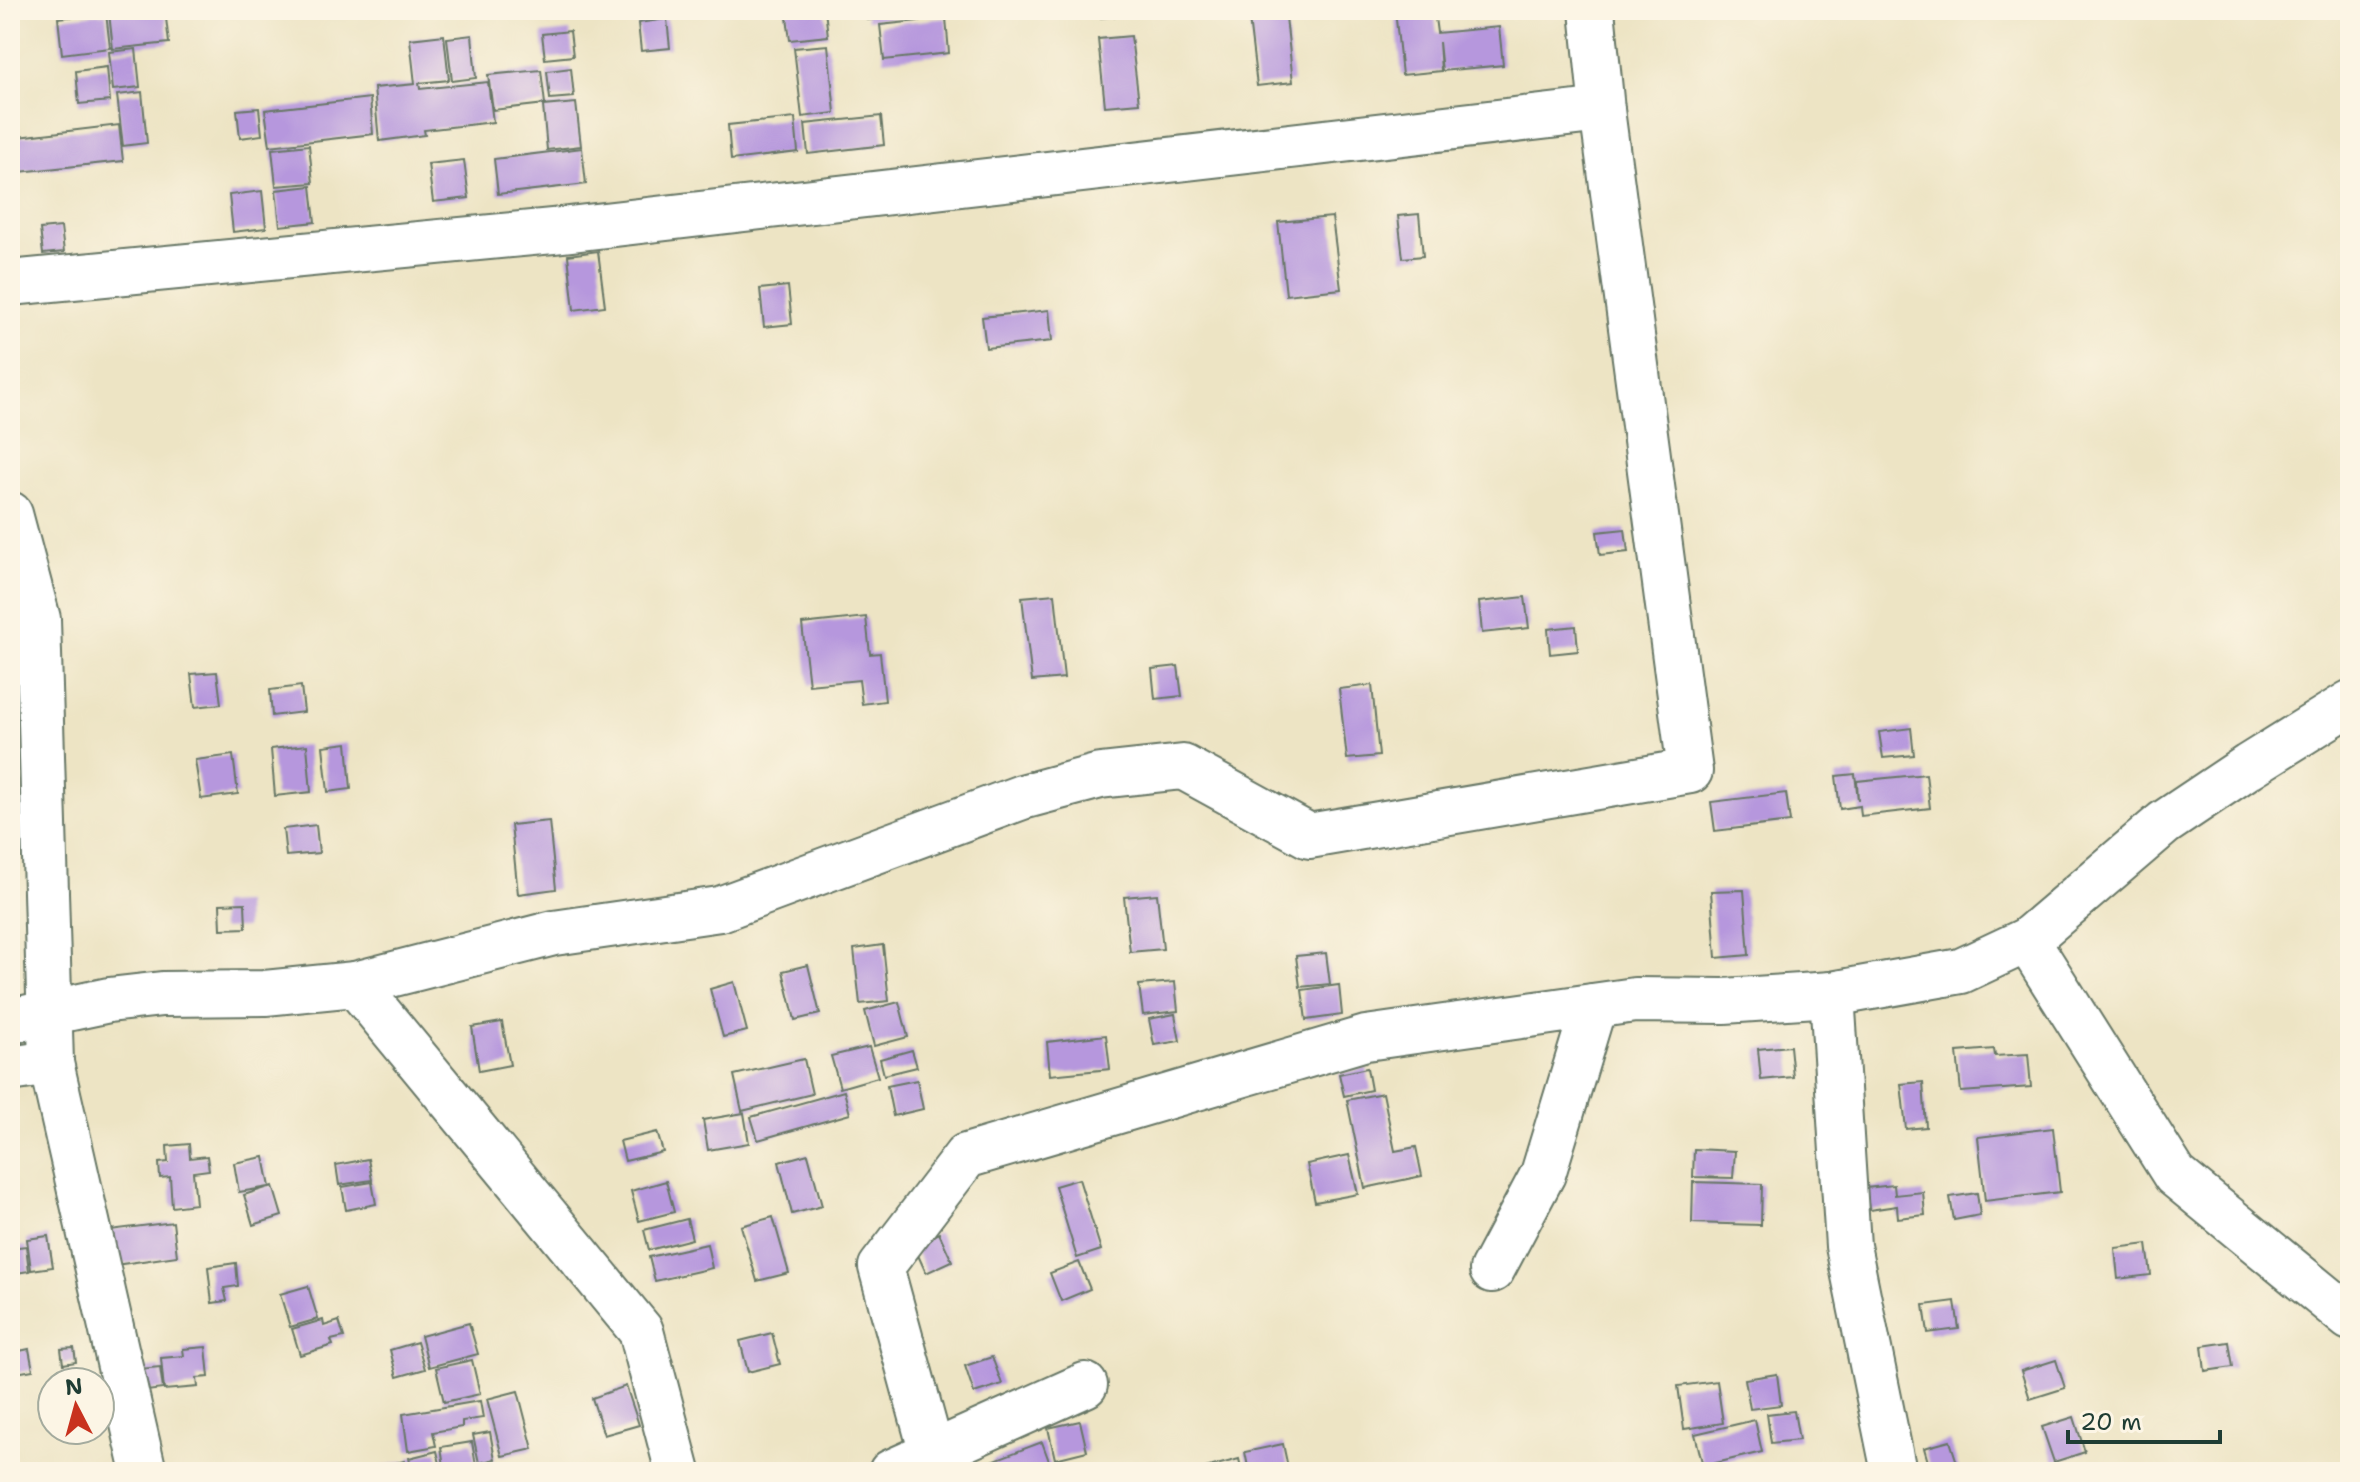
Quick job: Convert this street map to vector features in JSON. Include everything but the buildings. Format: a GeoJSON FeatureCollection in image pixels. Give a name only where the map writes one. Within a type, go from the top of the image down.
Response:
{"type":"FeatureCollection","features":[{"type":"Feature","properties":{"kind":"street"},"geometry":{"type":"LineString","coordinates":[[30,1016],[109,1000],[162,994],[265,993],[355,984],[554,933],[720,909],[1013,801],[1100,776],[1183,767],[1309,836],[1690,771],[1602,110],[1592,10]]}},
{"type":"Feature","properties":{"kind":"street"},"geometry":{"type":"LineString","coordinates":[[10,283],[553,231],[1602,110]]}},
{"type":"Feature","properties":{"kind":"street"},"geometry":{"type":"LineString","coordinates":[[10,514],[38,619],[30,1066],[144,1472]]}},
{"type":"Feature","properties":{"kind":"street"},"geometry":{"type":"LineString","coordinates":[[935,1464],[881,1267],[966,1156],[1366,1038],[1635,1000],[1724,1001],[1832,994],[1961,971],[2027,940],[2164,823],[2350,703]]}},
{"type":"Feature","properties":{"kind":"street"},"geometry":{"type":"LineString","coordinates":[[2027,940],[2175,1175],[2350,1318]]}},
{"type":"Feature","properties":{"kind":"street"},"geometry":{"type":"LineString","coordinates":[[355,984],[641,1331],[678,1472]]}},
{"type":"Feature","properties":{"kind":"street"},"geometry":{"type":"LineString","coordinates":[[1832,994],[1848,1246],[1894,1472]]}},
{"type":"Feature","properties":{"kind":"street"},"geometry":{"type":"LineString","coordinates":[[1492,1270],[1543,1174],[1594,1006]]}},
{"type":"Feature","properties":{"kind":"street"},"geometry":{"type":"LineString","coordinates":[[891,1472],[935,1464],[1085,1385]]}}]}
